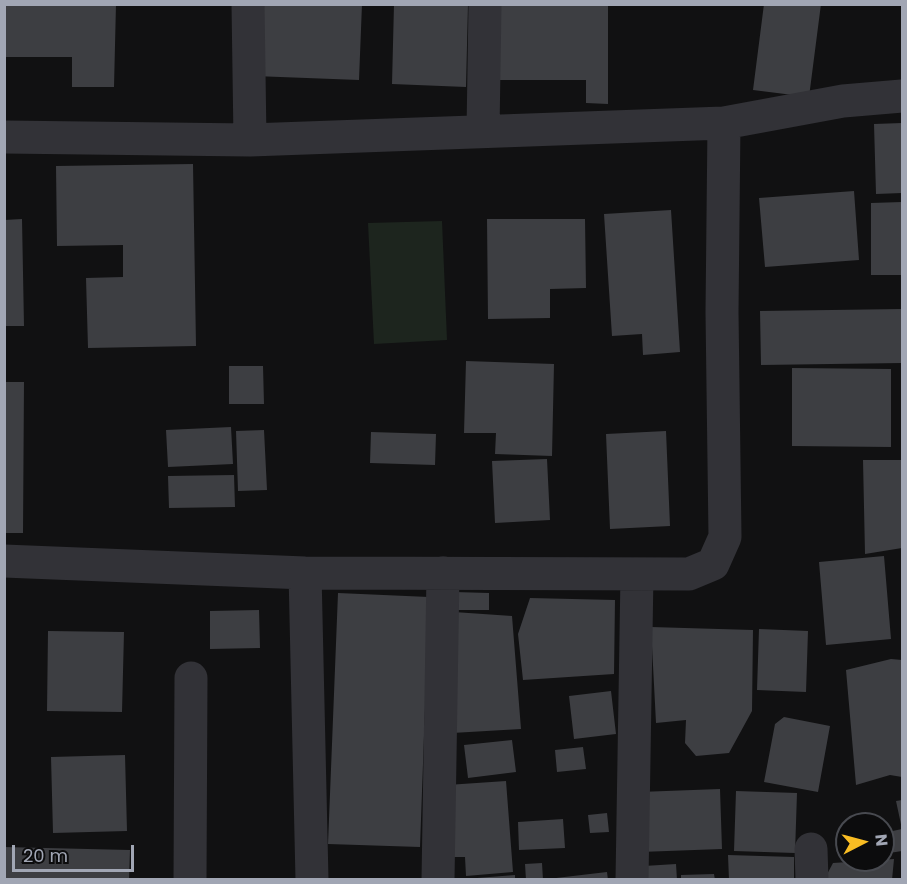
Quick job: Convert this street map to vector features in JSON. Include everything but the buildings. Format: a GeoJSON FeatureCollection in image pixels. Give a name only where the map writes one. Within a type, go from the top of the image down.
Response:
{"type":"FeatureCollection","features":[{"type":"Feature","properties":{"kind":"street"},"geometry":{"type":"LineString","coordinates":[[248,4],[250,140]]}},
{"type":"Feature","properties":{"kind":"street"},"geometry":{"type":"LineString","coordinates":[[483,131],[485,4]]}},
{"type":"Feature","properties":{"kind":"street"},"geometry":{"type":"LineString","coordinates":[[4,137],[250,140],[724,123],[843,101],[903,96]]}},
{"type":"Feature","properties":{"kind":"street"},"geometry":{"type":"LineString","coordinates":[[4,561],[305,573],[690,574],[713,564],[725,537],[722,312],[724,123]]}},
{"type":"Feature","properties":{"kind":"street"},"geometry":{"type":"LineString","coordinates":[[305,573],[312,879]]}},
{"type":"Feature","properties":{"kind":"street"},"geometry":{"type":"LineString","coordinates":[[438,879],[443,573]]}},
{"type":"Feature","properties":{"kind":"street"},"geometry":{"type":"LineString","coordinates":[[632,879],[638,574]]}},
{"type":"Feature","properties":{"kind":"street"},"geometry":{"type":"LineString","coordinates":[[190,678],[190,879]]}},
{"type":"Feature","properties":{"kind":"shaded area"},"geometry":{"type":"Polygon","coordinates":[[[442,221],[447,340],[374,344],[368,223],[442,221]]]}}]}
